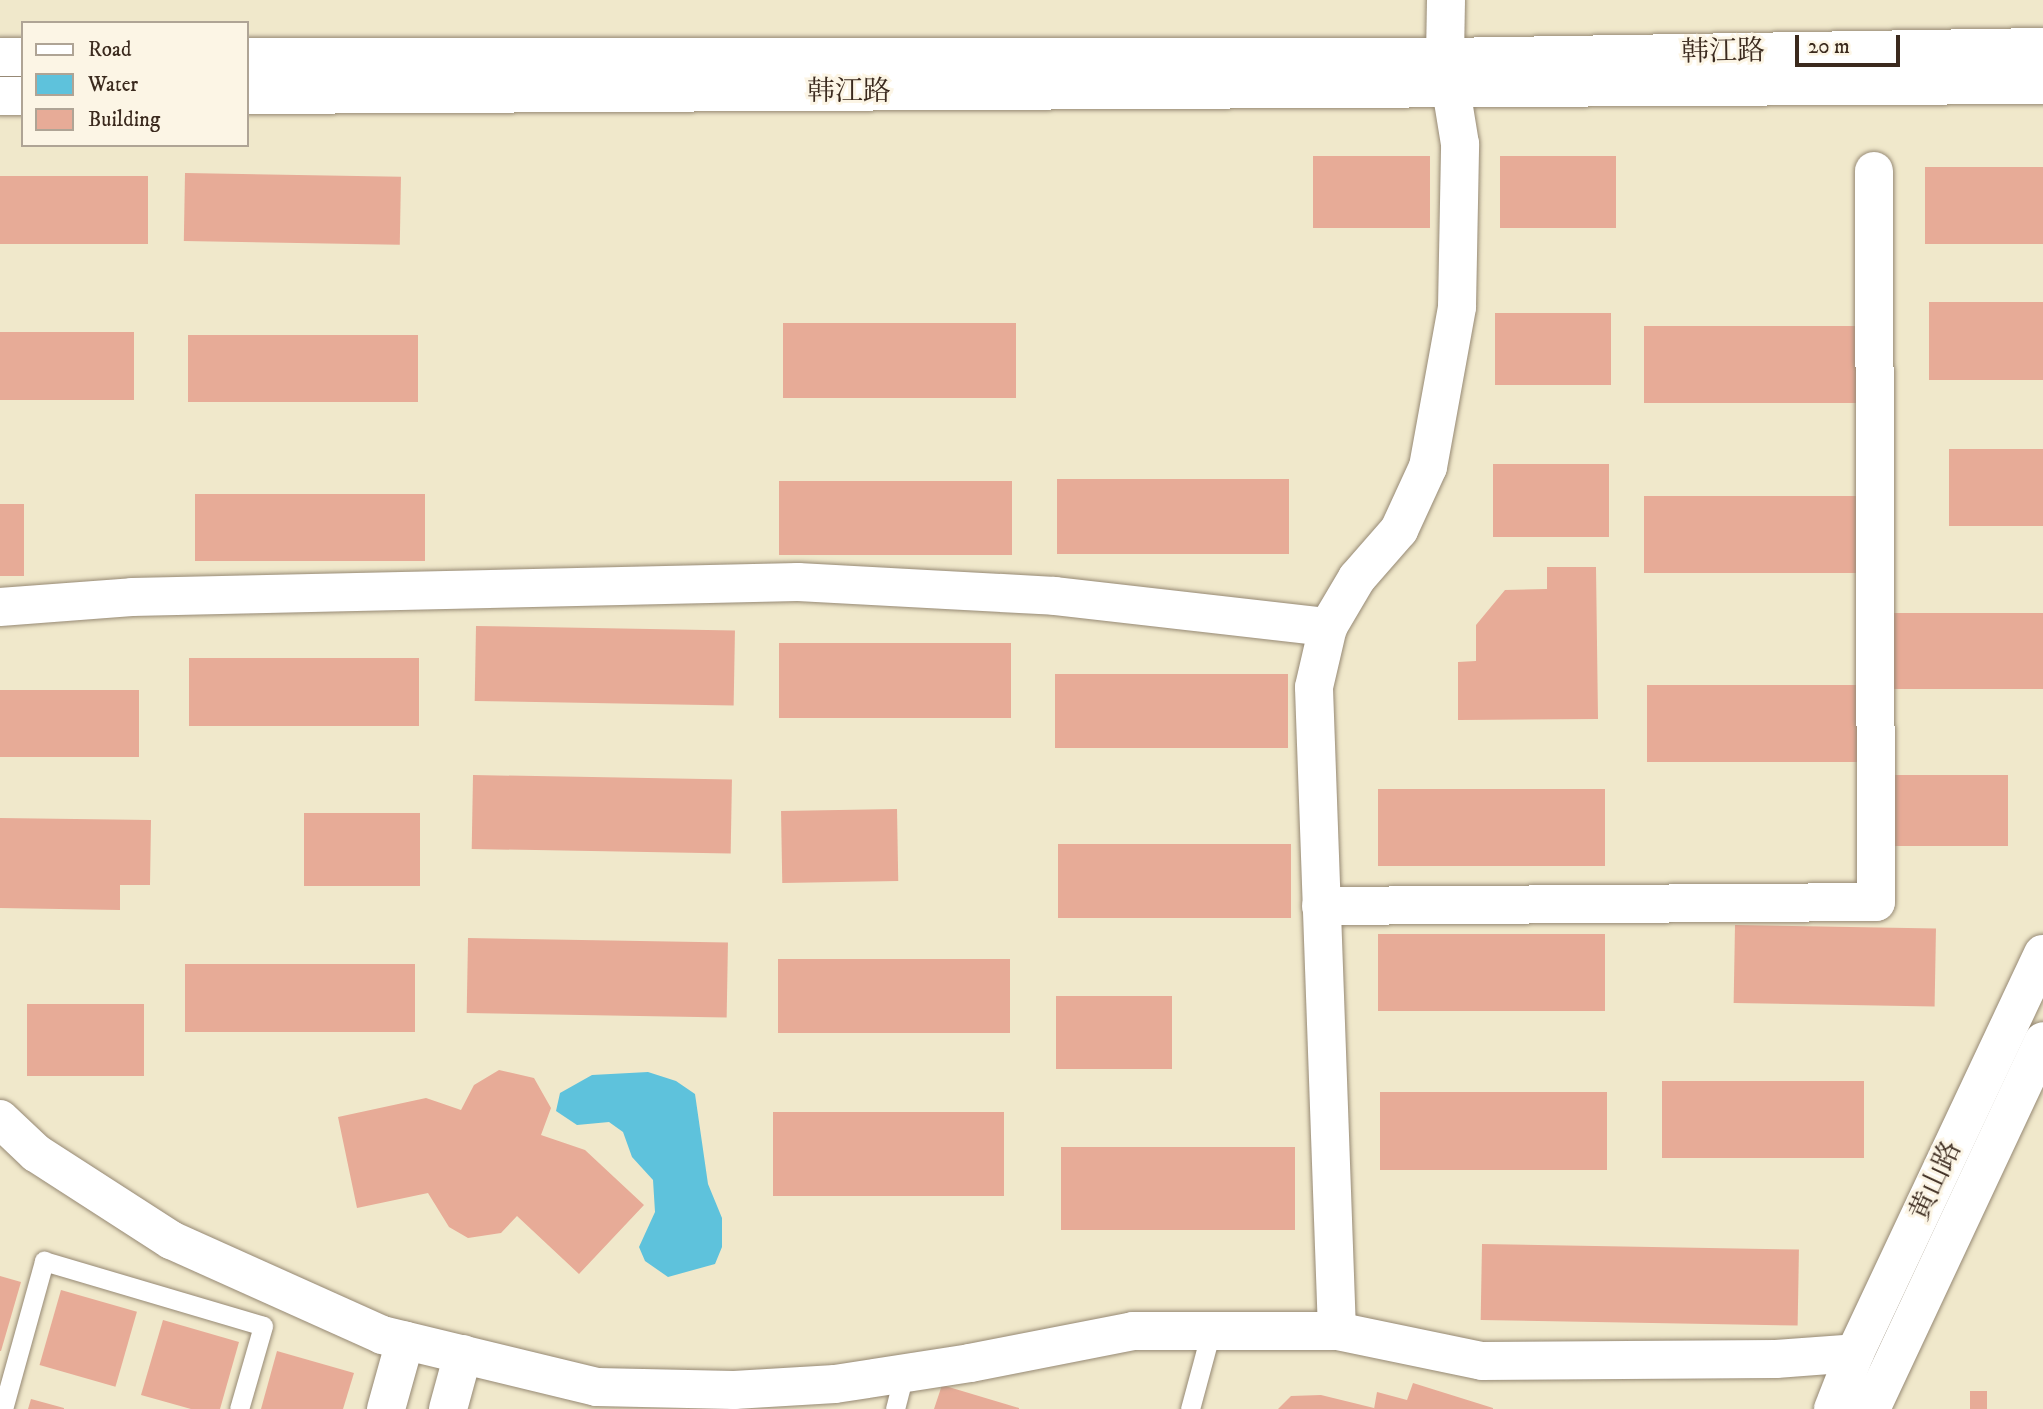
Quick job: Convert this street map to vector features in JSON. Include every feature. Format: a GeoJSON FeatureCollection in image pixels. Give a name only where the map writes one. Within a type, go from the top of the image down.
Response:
{"type":"FeatureCollection","features":[{"type":"Feature","properties":{"kind":"street"},"geometry":{"type":"LineString","coordinates":[[1337,1331],[1314,687],[1328,627],[1357,578],[1399,530],[1428,467],[1457,307],[1460,144],[1448,73],[1446,0]]}},
{"type":"Feature","properties":{"kind":"street","name":"韩江路"},"geometry":{"type":"LineString","coordinates":[[248,95],[1448,73],[2043,47]]}},
{"type":"Feature","properties":{"kind":"street"},"geometry":{"type":"LineString","coordinates":[[0,57],[21,57]]}},
{"type":"Feature","properties":{"kind":"street","name":"韩江路"},"geometry":{"type":"LineString","coordinates":[[248,57],[1448,73],[2043,85]]}},
{"type":"Feature","properties":{"kind":"street"},"geometry":{"type":"LineString","coordinates":[[0,96],[21,96]]}},
{"type":"Feature","properties":{"kind":"street"},"geometry":{"type":"LineString","coordinates":[[1321,906],[1876,902],[1874,171]]}},
{"type":"Feature","properties":{"kind":"street"},"geometry":{"type":"LineString","coordinates":[[0,607],[132,597],[797,582],[1055,596],[1328,627]]}},
{"type":"Feature","properties":{"kind":"street","name":"黄山路"},"geometry":{"type":"LineString","coordinates":[[1833,1409],[1855,1353],[2043,954]]}},
{"type":"Feature","properties":{"kind":"street","name":"黄山路"},"geometry":{"type":"LineString","coordinates":[[1871,1409],[2043,1041]]}},
{"type":"Feature","properties":{"kind":"street"},"geometry":{"type":"LineString","coordinates":[[0,1119],[36,1153],[171,1240],[382,1335],[597,1387],[756,1399],[905,1370],[970,1363],[1133,1331],[1337,1331],[1482,1361],[1776,1359],[1855,1353]]}},
{"type":"Feature","properties":{"kind":"street"},"geometry":{"type":"LineString","coordinates":[[386,1409],[405,1341]]}},
{"type":"Feature","properties":{"kind":"street"},"geometry":{"type":"LineString","coordinates":[[449,1409],[463,1354]]}},
{"type":"Feature","properties":{"kind":"lane"},"geometry":{"type":"LineString","coordinates":[[3,1409],[44,1261],[263,1326],[239,1409]]}},
{"type":"Feature","properties":{"kind":"lane"},"geometry":{"type":"LineString","coordinates":[[1190,1409],[1211,1331]]}},
{"type":"Feature","properties":{"kind":"lane"},"geometry":{"type":"LineString","coordinates":[[895,1409],[905,1370]]}},
{"type":"Feature","properties":{"kind":"water"},"geometry":{"type":"Polygon","coordinates":[[[648,1072],[676,1081],[695,1094],[708,1184],[722,1218],[722,1247],[715,1264],[668,1277],[645,1261],[639,1247],[655,1212],[653,1180],[632,1157],[623,1132],[609,1122],[577,1125],[556,1111],[560,1093],[592,1075],[648,1072]]]}},
{"type":"Feature","properties":{"kind":"building"},"geometry":{"type":"Polygon","coordinates":[[[1313,156],[1430,156],[1430,228],[1313,228],[1313,156]]]}},
{"type":"Feature","properties":{"kind":"building"},"geometry":{"type":"Polygon","coordinates":[[[1500,156],[1616,156],[1616,228],[1500,228],[1500,156]]]}},
{"type":"Feature","properties":{"kind":"building"},"geometry":{"type":"Polygon","coordinates":[[[1925,167],[2043,167],[2043,244],[1925,244],[1925,167]]]}},
{"type":"Feature","properties":{"kind":"building"},"geometry":{"type":"Polygon","coordinates":[[[185,173],[401,177],[400,245],[184,241],[185,173]]]}},
{"type":"Feature","properties":{"kind":"building"},"geometry":{"type":"Polygon","coordinates":[[[0,176],[148,176],[148,244],[0,244],[0,176]]]}},
{"type":"Feature","properties":{"kind":"building"},"geometry":{"type":"Polygon","coordinates":[[[1929,302],[2043,302],[2043,380],[1929,380],[1929,302]]]}},
{"type":"Feature","properties":{"kind":"building"},"geometry":{"type":"Polygon","coordinates":[[[1495,313],[1611,313],[1611,385],[1495,385],[1495,313]]]}},
{"type":"Feature","properties":{"kind":"building"},"geometry":{"type":"Polygon","coordinates":[[[783,323],[1016,323],[1016,398],[783,398],[783,323]]]}},
{"type":"Feature","properties":{"kind":"building"},"geometry":{"type":"Polygon","coordinates":[[[1644,326],[1856,326],[1856,403],[1644,403],[1644,326]]]}},
{"type":"Feature","properties":{"kind":"building"},"geometry":{"type":"Polygon","coordinates":[[[0,332],[134,332],[134,400],[0,400],[0,332]]]}},
{"type":"Feature","properties":{"kind":"building"},"geometry":{"type":"Polygon","coordinates":[[[188,335],[418,335],[418,402],[188,402],[188,335]]]}},
{"type":"Feature","properties":{"kind":"building"},"geometry":{"type":"Polygon","coordinates":[[[1949,449],[2043,449],[2043,526],[1949,526],[1949,449]]]}},
{"type":"Feature","properties":{"kind":"building"},"geometry":{"type":"Polygon","coordinates":[[[1493,464],[1609,464],[1609,537],[1493,537],[1493,464]]]}},
{"type":"Feature","properties":{"kind":"building"},"geometry":{"type":"Polygon","coordinates":[[[1057,479],[1289,479],[1289,554],[1057,554],[1057,479]]]}},
{"type":"Feature","properties":{"kind":"building"},"geometry":{"type":"Polygon","coordinates":[[[779,481],[1012,481],[1012,555],[779,555],[779,481]]]}},
{"type":"Feature","properties":{"kind":"building"},"geometry":{"type":"Polygon","coordinates":[[[195,494],[425,494],[425,561],[195,561],[195,494]]]}},
{"type":"Feature","properties":{"kind":"building"},"geometry":{"type":"Polygon","coordinates":[[[1644,496],[1856,496],[1856,573],[1644,573],[1644,496]]]}},
{"type":"Feature","properties":{"kind":"building"},"geometry":{"type":"Polygon","coordinates":[[[0,504],[24,504],[24,576],[0,576],[0,504]]]}},
{"type":"Feature","properties":{"kind":"building"},"geometry":{"type":"Polygon","coordinates":[[[1547,567],[1596,567],[1598,719],[1458,720],[1458,662],[1476,661],[1476,625],[1505,590],[1547,589],[1547,567]]]}},
{"type":"Feature","properties":{"kind":"building"},"geometry":{"type":"Polygon","coordinates":[[[1891,613],[2043,613],[2043,689],[1891,689],[1891,613]]]}},
{"type":"Feature","properties":{"kind":"building"},"geometry":{"type":"Polygon","coordinates":[[[476,626],[735,631],[734,706],[475,701],[476,626]]]}},
{"type":"Feature","properties":{"kind":"building"},"geometry":{"type":"Polygon","coordinates":[[[779,643],[1011,643],[1011,718],[779,718],[779,643]]]}},
{"type":"Feature","properties":{"kind":"building"},"geometry":{"type":"Polygon","coordinates":[[[189,658],[419,658],[419,726],[189,726],[189,658]]]}},
{"type":"Feature","properties":{"kind":"building"},"geometry":{"type":"Polygon","coordinates":[[[1055,674],[1288,674],[1288,748],[1055,748],[1055,674]]]}},
{"type":"Feature","properties":{"kind":"building"},"geometry":{"type":"Polygon","coordinates":[[[1647,685],[1859,685],[1859,762],[1647,762],[1647,685]]]}},
{"type":"Feature","properties":{"kind":"building"},"geometry":{"type":"Polygon","coordinates":[[[0,690],[139,690],[139,757],[0,757],[0,690]]]}},
{"type":"Feature","properties":{"kind":"building"},"geometry":{"type":"Polygon","coordinates":[[[473,775],[732,780],[731,854],[472,849],[473,775]]]}},
{"type":"Feature","properties":{"kind":"building"},"geometry":{"type":"Polygon","coordinates":[[[1893,775],[2008,775],[2008,846],[1893,846],[1893,775]]]}},
{"type":"Feature","properties":{"kind":"building"},"geometry":{"type":"Polygon","coordinates":[[[1378,789],[1605,789],[1605,866],[1378,866],[1378,789]]]}},
{"type":"Feature","properties":{"kind":"building"},"geometry":{"type":"Polygon","coordinates":[[[897,809],[898,881],[782,883],[781,811],[897,809]]]}},
{"type":"Feature","properties":{"kind":"building"},"geometry":{"type":"Polygon","coordinates":[[[304,813],[420,813],[420,886],[304,886],[304,813]]]}},
{"type":"Feature","properties":{"kind":"building"},"geometry":{"type":"Polygon","coordinates":[[[0,818],[151,820],[150,885],[120,885],[120,910],[0,908],[0,818]]]}},
{"type":"Feature","properties":{"kind":"building"},"geometry":{"type":"Polygon","coordinates":[[[1058,844],[1291,844],[1291,918],[1058,918],[1058,844]]]}},
{"type":"Feature","properties":{"kind":"building"},"geometry":{"type":"Polygon","coordinates":[[[1735,925],[1936,929],[1935,1006],[1734,1003],[1735,925]]]}},
{"type":"Feature","properties":{"kind":"building"},"geometry":{"type":"Polygon","coordinates":[[[1378,934],[1605,934],[1605,1011],[1378,1011],[1378,934]]]}},
{"type":"Feature","properties":{"kind":"building"},"geometry":{"type":"Polygon","coordinates":[[[468,938],[728,943],[727,1018],[467,1013],[468,938]]]}},
{"type":"Feature","properties":{"kind":"building"},"geometry":{"type":"Polygon","coordinates":[[[778,959],[1010,959],[1010,1033],[778,1033],[778,959]]]}},
{"type":"Feature","properties":{"kind":"building"},"geometry":{"type":"Polygon","coordinates":[[[185,964],[415,964],[415,1032],[185,1032],[185,964]]]}},
{"type":"Feature","properties":{"kind":"building"},"geometry":{"type":"Polygon","coordinates":[[[1056,996],[1172,996],[1172,1069],[1056,1069],[1056,996]]]}},
{"type":"Feature","properties":{"kind":"building"},"geometry":{"type":"Polygon","coordinates":[[[27,1004],[144,1004],[144,1076],[27,1076],[27,1004]]]}},
{"type":"Feature","properties":{"kind":"building"},"geometry":{"type":"Polygon","coordinates":[[[499,1070],[534,1078],[551,1108],[541,1135],[585,1150],[644,1205],[579,1274],[517,1216],[501,1233],[468,1238],[449,1227],[428,1193],[357,1208],[338,1117],[426,1098],[461,1110],[474,1085],[499,1070]]]}},
{"type":"Feature","properties":{"kind":"building"},"geometry":{"type":"Polygon","coordinates":[[[1662,1081],[1864,1081],[1864,1158],[1662,1158],[1662,1081]]]}},
{"type":"Feature","properties":{"kind":"building"},"geometry":{"type":"Polygon","coordinates":[[[1380,1092],[1607,1092],[1607,1170],[1380,1170],[1380,1092]]]}},
{"type":"Feature","properties":{"kind":"building"},"geometry":{"type":"Polygon","coordinates":[[[773,1112],[1004,1112],[1004,1196],[773,1196],[773,1112]]]}},
{"type":"Feature","properties":{"kind":"building"},"geometry":{"type":"Polygon","coordinates":[[[1061,1147],[1295,1147],[1295,1230],[1061,1230],[1061,1147]]]}},
{"type":"Feature","properties":{"kind":"building"},"geometry":{"type":"Polygon","coordinates":[[[1482,1244],[1799,1250],[1798,1326],[1481,1320],[1482,1244]]]}},
{"type":"Feature","properties":{"kind":"building"},"geometry":{"type":"Polygon","coordinates":[[[0,1276],[21,1282],[1,1351],[0,1351],[0,1276]]]}},
{"type":"Feature","properties":{"kind":"building"},"geometry":{"type":"Polygon","coordinates":[[[61,1290],[137,1312],[115,1387],[40,1365],[61,1290]]]}},
{"type":"Feature","properties":{"kind":"building"},"geometry":{"type":"Polygon","coordinates":[[[163,1320],[239,1342],[220,1409],[191,1409],[141,1395],[163,1320]]]}},
{"type":"Feature","properties":{"kind":"building"},"geometry":{"type":"Polygon","coordinates":[[[277,1351],[354,1373],[343,1409],[261,1409],[277,1351]]]}},
{"type":"Feature","properties":{"kind":"building"},"geometry":{"type":"Polygon","coordinates":[[[1413,1383],[1493,1409],[1374,1409],[1377,1392],[1407,1400],[1413,1383]]]}},
{"type":"Feature","properties":{"kind":"building"},"geometry":{"type":"Polygon","coordinates":[[[942,1385],[1019,1408],[1019,1409],[934,1409],[942,1385]]]}},
{"type":"Feature","properties":{"kind":"building"},"geometry":{"type":"Polygon","coordinates":[[[1970,1391],[1987,1391],[1987,1409],[1970,1409],[1970,1391]]]}},
{"type":"Feature","properties":{"kind":"building"},"geometry":{"type":"Polygon","coordinates":[[[1321,1395],[1374,1409],[1278,1409],[1291,1396],[1321,1395]]]}},
{"type":"Feature","properties":{"kind":"building"},"geometry":{"type":"Polygon","coordinates":[[[31,1399],[64,1408],[64,1409],[28,1409],[31,1399]]]}}]}
